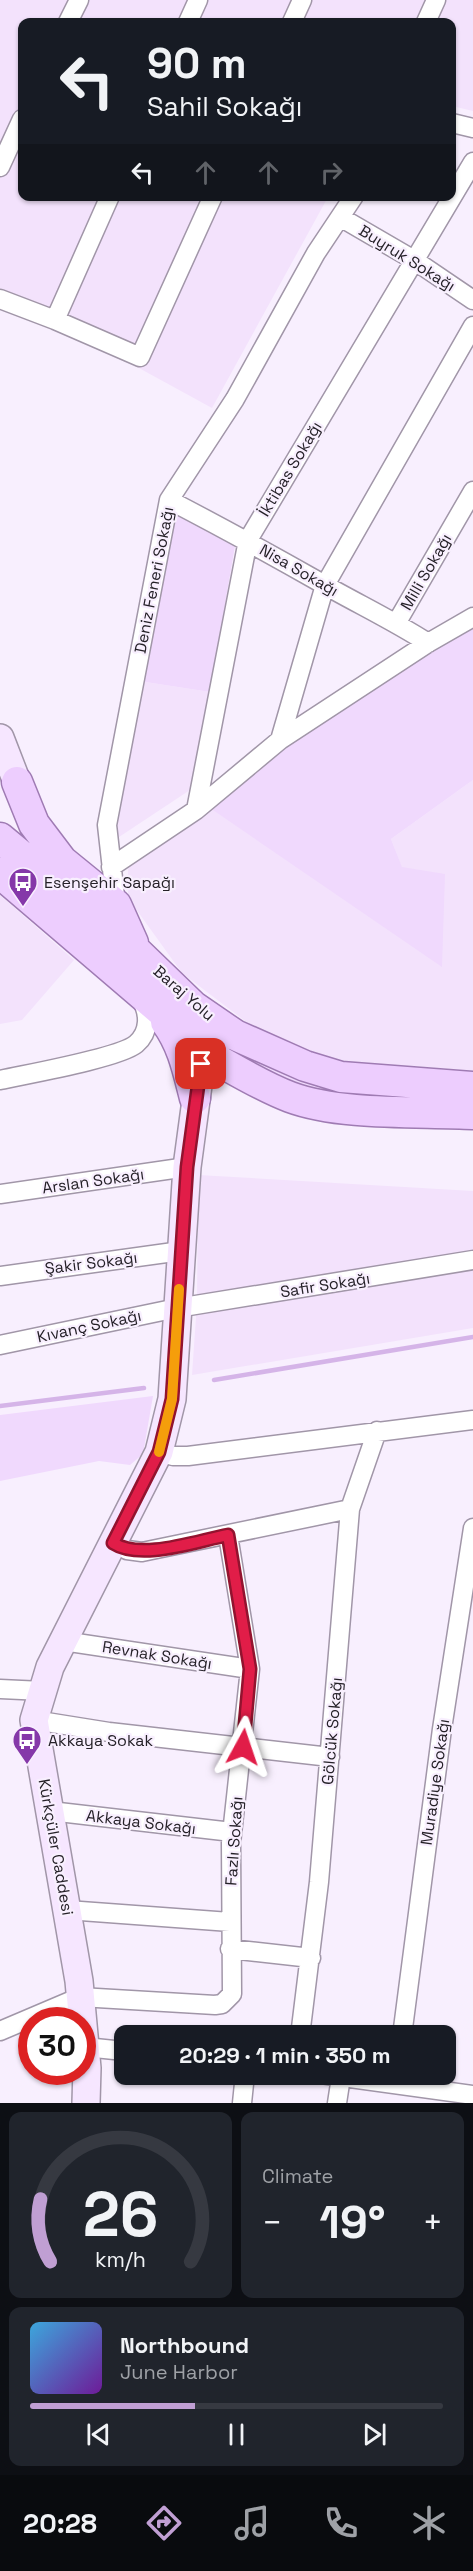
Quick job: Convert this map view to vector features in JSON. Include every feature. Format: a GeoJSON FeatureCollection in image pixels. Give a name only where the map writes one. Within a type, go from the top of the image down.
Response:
{"type":"FeatureCollection","features":[{"type":"Feature","properties":{"kind":"main road"},"geometry":{"type":"LineString","coordinates":[[0,738],[34,824],[62,861]]}},
{"type":"Feature","properties":{"kind":"main road"},"geometry":{"type":"LineString","coordinates":[[0,831],[12,810],[17,783]]}},
{"type":"Feature","properties":{"kind":"main road"},"geometry":{"type":"LineString","coordinates":[[8,863],[35,849],[49,851],[116,905],[136,951]]}},
{"type":"Feature","properties":{"kind":"main road","name":"Baraj Yolu"},"geometry":{"type":"LineString","coordinates":[[8,863],[136,951],[194,1006],[235,1035],[304,1066],[341,1077],[473,1087]]}},
{"type":"Feature","properties":{"kind":"main road","name":"Baraj Yolu"},"geometry":{"type":"LineString","coordinates":[[8,863],[132,987],[221,1062],[260,1084],[292,1098],[332,1107],[473,1114]]}},
{"type":"Feature","properties":{"kind":"main road"},"geometry":{"type":"LineString","coordinates":[[194,1006],[205,1047]]}},
{"type":"Feature","properties":{"kind":"main road"},"geometry":{"type":"LineString","coordinates":[[156,1007],[175,1035],[186,1062],[195,1098]]}},
{"type":"Feature","properties":{"kind":"main road","name":"Kürkçüler Caddesi"},"geometry":{"type":"LineString","coordinates":[[81,2007],[67,1910],[34,1720],[50,1667],[159,1452],[172,1399],[187,1167],[195,1098],[205,1047]]}},
{"type":"Feature","properties":{"kind":"main road","name":"Kürkçüler Caddesi"},"geometry":{"type":"LineString","coordinates":[[86,2085],[86,2103]]}},
{"type":"Feature","properties":{"kind":"street"},"geometry":{"type":"LineString","coordinates":[[70,18],[78,0]]}},
{"type":"Feature","properties":{"kind":"street"},"geometry":{"type":"LineString","coordinates":[[190,18],[198,0]]}},
{"type":"Feature","properties":{"kind":"street"},"geometry":{"type":"LineString","coordinates":[[294,18],[302,0]]}},
{"type":"Feature","properties":{"kind":"street"},"geometry":{"type":"LineString","coordinates":[[428,18],[435,0]]}},
{"type":"Feature","properties":{"kind":"street"},"geometry":{"type":"LineString","coordinates":[[456,124],[473,128]]}},
{"type":"Feature","properties":{"kind":"street"},"geometry":{"type":"LineString","coordinates":[[0,167],[18,128]]}},
{"type":"Feature","properties":{"kind":"street","name":"İktibas Sokağı"},"geometry":{"type":"LineString","coordinates":[[456,190],[473,162]]}},
{"type":"Feature","properties":{"kind":"street"},"geometry":{"type":"LineString","coordinates":[[55,320],[109,201]]}},
{"type":"Feature","properties":{"kind":"street"},"geometry":{"type":"LineString","coordinates":[[0,299],[140,357],[211,201]]}},
{"type":"Feature","properties":{"kind":"street","name":"Deniz Feneri Sokağı"},"geometry":{"type":"LineString","coordinates":[[116,905],[107,825],[169,500],[235,399],[316,253],[351,201]]}},
{"type":"Feature","properties":{"kind":"street","name":"İktibas Sokağı"},"geometry":{"type":"LineString","coordinates":[[196,810],[248,540],[450,201]]}},
{"type":"Feature","properties":{"kind":"street","name":"Buyruk Sokağı"},"geometry":{"type":"LineString","coordinates":[[340,217],[414,260],[473,300]]}},
{"type":"Feature","properties":{"kind":"street"},"geometry":{"type":"LineString","coordinates":[[280,740],[325,585],[473,326]]}},
{"type":"Feature","properties":{"kind":"street","name":"Milli Sokağı"},"geometry":{"type":"LineString","coordinates":[[397,622],[473,491]]}},
{"type":"Feature","properties":{"kind":"street","name":"Nisa Sokağı"},"geometry":{"type":"LineString","coordinates":[[169,500],[248,540],[325,585],[397,622],[428,643]]}},
{"type":"Feature","properties":{"kind":"street"},"geometry":{"type":"LineString","coordinates":[[111,867],[196,810],[280,740],[428,643],[473,617]]}},
{"type":"Feature","properties":{"kind":"street"},"geometry":{"type":"LineString","coordinates":[[0,1080],[117,1053],[135,1045],[145,1033],[148,1019],[144,1004],[132,987]]}},
{"type":"Feature","properties":{"kind":"street","name":"Arslan Sokağı"},"geometry":{"type":"LineString","coordinates":[[0,1194],[187,1167]]}},
{"type":"Feature","properties":{"kind":"street","name":"Şakir Sokağı"},"geometry":{"type":"LineString","coordinates":[[0,1276],[181,1251]]}},
{"type":"Feature","properties":{"kind":"street","name":"Safir Sokağı"},"geometry":{"type":"LineString","coordinates":[[177,1308],[473,1260]]}},
{"type":"Feature","properties":{"kind":"street","name":"Kıvanç Sokağı"},"geometry":{"type":"LineString","coordinates":[[0,1345],[177,1308]]}},
{"type":"Feature","properties":{"kind":"street"},"geometry":{"type":"LineString","coordinates":[[159,1452],[173,1456],[188,1456],[473,1420]]}},
{"type":"Feature","properties":{"kind":"street","name":"Gölcük Sokağı"},"geometry":{"type":"LineString","coordinates":[[302,2025],[311,1958],[330,1757],[350,1509],[376,1431]]}},
{"type":"Feature","properties":{"kind":"street"},"geometry":{"type":"LineString","coordinates":[[113,1543],[127,1551],[142,1552],[350,1509]]}},
{"type":"Feature","properties":{"kind":"street","name":"Muradiye Sokağı"},"geometry":{"type":"LineString","coordinates":[[403,2025],[442,1728],[473,1528]]}},
{"type":"Feature","properties":{"kind":"street","name":"Fazlı Sokağı"},"geometry":{"type":"LineString","coordinates":[[80,1997],[215,2006],[222,2004],[232,1994],[230,1922],[232,1832],[250,1669],[228,1535]]}},
{"type":"Feature","properties":{"kind":"street","name":"Revnak Sokağı"},"geometry":{"type":"LineString","coordinates":[[63,1641],[250,1669]]}},
{"type":"Feature","properties":{"kind":"street"},"geometry":{"type":"LineString","coordinates":[[0,1689],[43,1691]]}},
{"type":"Feature","properties":{"kind":"street"},"geometry":{"type":"LineString","coordinates":[[34,1720],[109,1732],[330,1757]]}},
{"type":"Feature","properties":{"kind":"street","name":"Akkaya Sokağı"},"geometry":{"type":"LineString","coordinates":[[50,1811],[232,1832]]}},
{"type":"Feature","properties":{"kind":"street"},"geometry":{"type":"LineString","coordinates":[[67,1910],[230,1922]]}},
{"type":"Feature","properties":{"kind":"street"},"geometry":{"type":"LineString","coordinates":[[230,1949],[311,1958]]}},
{"type":"Feature","properties":{"kind":"street"},"geometry":{"type":"LineString","coordinates":[[0,2031],[80,1997]]}},
{"type":"Feature","properties":{"kind":"street"},"geometry":{"type":"LineString","coordinates":[[96,2048],[114,2050]]}},
{"type":"Feature","properties":{"kind":"street"},"geometry":{"type":"LineString","coordinates":[[242,2103],[244,2085]]}},
{"type":"Feature","properties":{"kind":"street"},"geometry":{"type":"LineString","coordinates":[[337,2103],[340,2085]]}},
{"type":"Feature","properties":{"kind":"street"},"geometry":{"type":"LineString","coordinates":[[379,2085],[473,2096]]}},
{"type":"Feature","properties":{"kind":"shaded area"},"geometry":{"type":"Polygon","coordinates":[[[0,0],[473,0],[473,111],[456,107],[456,18],[18,18],[18,201],[326,201],[212,408],[0,292],[0,0]]]}},
{"type":"Feature","properties":{"kind":"shaded area"},"geometry":{"type":"Polygon","coordinates":[[[170,509],[235,546],[210,692],[139,681],[170,509]]]}},
{"type":"Feature","properties":{"kind":"shaded area"},"geometry":{"type":"Polygon","coordinates":[[[473,628],[473,780],[391,839],[402,867],[445,874],[442,967],[210,808],[283,748],[430,652],[473,628]]]}},
{"type":"Feature","properties":{"kind":"shaded area"},"geometry":{"type":"Polygon","coordinates":[[[139,681],[210,692],[190,790],[116,839],[112,824],[139,681]]]}},
{"type":"Feature","properties":{"kind":"shaded area"},"geometry":{"type":"Polygon","coordinates":[[[473,780],[473,1071],[412,1066],[337,1065],[274,1043],[182,973],[128,898],[128,862],[210,808],[402,868],[391,839],[473,780]]]}},
{"type":"Feature","properties":{"kind":"shaded area"},"geometry":{"type":"Polygon","coordinates":[[[0,895],[74,960],[22,1020],[0,1024],[0,895]]]}},
{"type":"Feature","properties":{"kind":"shaded area"},"geometry":{"type":"Polygon","coordinates":[[[218,1038],[473,1103],[338,1095],[283,1083],[241,1063],[218,1038]]]}},
{"type":"Feature","properties":{"kind":"shaded area"},"geometry":{"type":"Polygon","coordinates":[[[198,1175],[473,1191],[473,1328],[192,1375],[197,1303],[198,1175]]]}},
{"type":"Feature","properties":{"kind":"shaded area"},"geometry":{"type":"Polygon","coordinates":[[[153,1396],[143,1454],[130,1465],[99,1461],[0,1481],[0,1415],[153,1396]]]}},
{"type":"Feature","properties":{"kind":"waterway"},"geometry":{"type":"LineString","coordinates":[[214,1380],[473,1337]]}},
{"type":"Feature","properties":{"kind":"waterway"},"geometry":{"type":"LineString","coordinates":[[0,1406],[144,1388]]}},
{"type":"Feature","properties":{"kind":"slow traffic"},"geometry":{"type":"LineString","coordinates":[[159,1452],[172,1399],[179,1289]]}},
{"type":"Feature","properties":{"kind":"place","name":"Esenşehir Sapağı"},"geometry":{"type":"Point","coordinates":[23,908]}},
{"type":"Feature","properties":{"kind":"place","name":"Akkaya Sokak"},"geometry":{"type":"Point","coordinates":[27,1766]}},
{"type":"Feature","properties":{"kind":"route"},"geometry":{"type":"LineString","coordinates":[[201,1064],[187,1167],[172,1399],[159,1452],[113,1543],[127,1551],[142,1552],[228,1535],[250,1669],[243,1747]]}}]}
